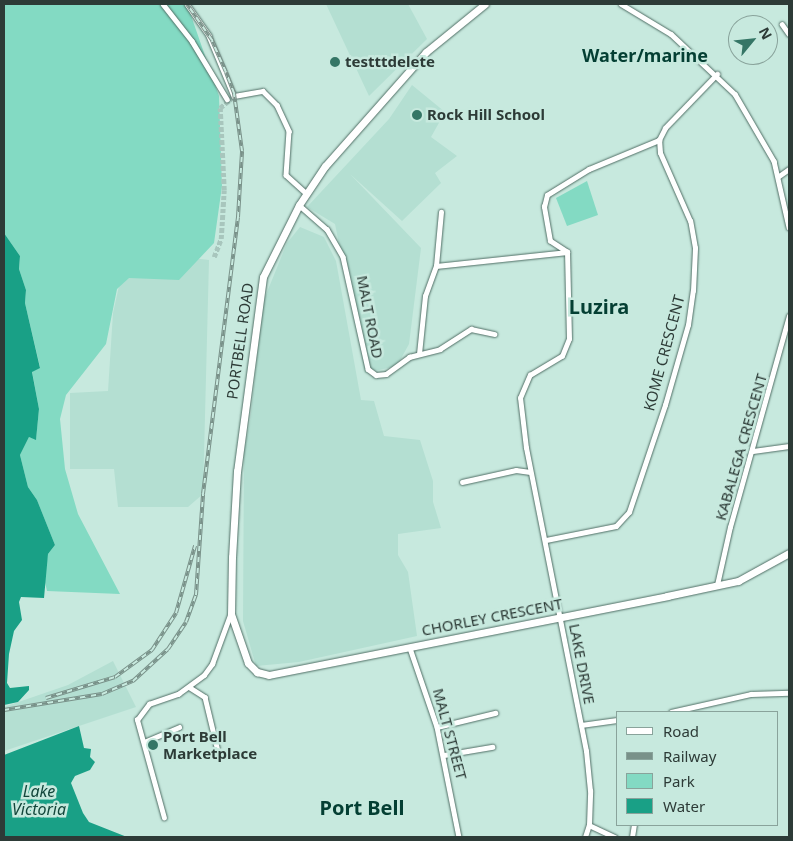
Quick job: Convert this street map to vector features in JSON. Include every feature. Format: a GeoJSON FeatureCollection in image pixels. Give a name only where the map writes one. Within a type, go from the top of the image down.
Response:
{"type":"FeatureCollection","features":[{"type":"Feature","properties":{"kind":"main road","name":"PORTBELL ROAD"},"geometry":{"type":"LineString","coordinates":[[231,614],[237,471],[260,289],[273,252],[306,193],[330,160],[426,52],[485,4]]}},
{"type":"Feature","properties":{"kind":"main road","name":"CHORLEY CRESCENT"},"geometry":{"type":"LineString","coordinates":[[231,614],[248,663],[263,675],[410,648],[718,585],[748,577],[789,552]]}},
{"type":"Feature","properties":{"kind":"street"},"geometry":{"type":"LineString","coordinates":[[164,4],[192,40],[227,99]]}},
{"type":"Feature","properties":{"kind":"street"},"geometry":{"type":"LineString","coordinates":[[187,4],[209,36],[234,96],[263,91],[280,111],[290,138],[286,176],[306,193]]}},
{"type":"Feature","properties":{"kind":"street"},"geometry":{"type":"LineString","coordinates":[[621,4],[670,34],[717,74],[749,115],[778,176],[789,227]]}},
{"type":"Feature","properties":{"kind":"street"},"geometry":{"type":"LineString","coordinates":[[782,24],[789,34]]}},
{"type":"Feature","properties":{"kind":"street"},"geometry":{"type":"LineString","coordinates":[[567,252],[550,241],[544,207],[547,195],[589,169],[658,140],[665,128],[717,74]]}},
{"type":"Feature","properties":{"kind":"street","name":"KOME CRESCENT"},"geometry":{"type":"LineString","coordinates":[[546,540],[616,526],[625,519],[665,405],[688,325],[694,283],[693,239],[686,207],[660,152],[658,140]]}},
{"type":"Feature","properties":{"kind":"street"},"geometry":{"type":"LineString","coordinates":[[778,176],[789,169]]}},
{"type":"Feature","properties":{"kind":"street","name":"MALT ROAD"},"geometry":{"type":"LineString","coordinates":[[299,205],[326,229],[343,257],[368,370],[376,375],[386,374],[419,354],[440,349],[471,329],[494,334]]}},
{"type":"Feature","properties":{"kind":"street"},"geometry":{"type":"LineString","coordinates":[[419,354],[425,296],[436,266],[441,212]]}},
{"type":"Feature","properties":{"kind":"street"},"geometry":{"type":"LineString","coordinates":[[436,266],[567,252]]}},
{"type":"Feature","properties":{"kind":"street","name":"LAKE DRIVE"},"geometry":{"type":"LineString","coordinates":[[567,252],[569,339],[562,356],[530,375],[521,394],[519,408],[581,725],[590,791],[589,825],[585,837]]}},
{"type":"Feature","properties":{"kind":"street","name":"KABALEGA CRESCENT"},"geometry":{"type":"LineString","coordinates":[[718,585],[730,527],[789,328],[789,316]]}},
{"type":"Feature","properties":{"kind":"street"},"geometry":{"type":"LineString","coordinates":[[753,451],[789,446]]}},
{"type":"Feature","properties":{"kind":"street"},"geometry":{"type":"LineString","coordinates":[[462,482],[516,470],[530,472]]}},
{"type":"Feature","properties":{"kind":"street"},"geometry":{"type":"LineString","coordinates":[[164,818],[138,720],[149,704],[189,687],[212,664],[231,614]]}},
{"type":"Feature","properties":{"kind":"street","name":"MALT STREET"},"geometry":{"type":"LineString","coordinates":[[410,648],[437,727],[460,837]]}},
{"type":"Feature","properties":{"kind":"street"},"geometry":{"type":"LineString","coordinates":[[189,687],[205,697],[218,751]]}},
{"type":"Feature","properties":{"kind":"street"},"geometry":{"type":"LineString","coordinates":[[675,711],[751,694],[789,693]]}},
{"type":"Feature","properties":{"kind":"street"},"geometry":{"type":"LineString","coordinates":[[437,727],[495,713]]}},
{"type":"Feature","properties":{"kind":"street"},"geometry":{"type":"LineString","coordinates":[[581,725],[616,720]]}},
{"type":"Feature","properties":{"kind":"street"},"geometry":{"type":"LineString","coordinates":[[144,742],[179,727]]}},
{"type":"Feature","properties":{"kind":"street"},"geometry":{"type":"LineString","coordinates":[[444,755],[492,747]]}},
{"type":"Feature","properties":{"kind":"street"},"geometry":{"type":"LineString","coordinates":[[589,825],[615,837]]}},
{"type":"Feature","properties":{"kind":"shaded area"},"geometry":{"type":"Polygon","coordinates":[[[326,4],[408,4],[427,39],[369,96],[326,4]]]}},
{"type":"Feature","properties":{"kind":"shaded area"},"geometry":{"type":"Polygon","coordinates":[[[412,85],[445,112],[431,137],[457,156],[435,173],[441,183],[402,221],[350,174],[421,248],[409,344],[397,366],[365,373],[335,224],[307,207],[389,119],[412,85]]]}},
{"type":"Feature","properties":{"kind":"shaded area"},"geometry":{"type":"Polygon","coordinates":[[[300,227],[324,237],[336,261],[361,400],[374,401],[384,436],[420,440],[433,481],[433,502],[441,528],[398,534],[398,555],[408,572],[417,636],[299,662],[256,666],[243,621],[244,451],[250,422],[263,302],[287,243],[300,227]]]}},
{"type":"Feature","properties":{"kind":"shaded area"},"geometry":{"type":"Polygon","coordinates":[[[127,250],[209,260],[203,494],[188,507],[118,507],[114,469],[70,469],[70,393],[108,391],[113,313],[127,250]]]}},
{"type":"Feature","properties":{"kind":"shaded area"},"geometry":{"type":"Polygon","coordinates":[[[113,661],[136,707],[4,751],[4,707],[68,685],[113,661]]]}},
{"type":"Feature","properties":{"kind":"green space"},"geometry":{"type":"Polygon","coordinates":[[[4,4],[187,4],[219,96],[222,186],[214,243],[179,280],[129,278],[117,289],[106,344],[66,395],[60,419],[65,469],[78,514],[120,594],[47,591],[44,578],[48,554],[55,545],[37,500],[28,487],[20,455],[29,437],[36,439],[39,409],[32,371],[40,367],[25,303],[26,290],[19,269],[20,256],[4,233],[4,4]]]}},
{"type":"Feature","properties":{"kind":"green space"},"geometry":{"type":"Polygon","coordinates":[[[587,181],[598,215],[567,226],[556,198],[587,181]]]}},
{"type":"Feature","properties":{"kind":"water"},"geometry":{"type":"Polygon","coordinates":[[[4,233],[20,256],[19,269],[26,290],[25,303],[40,368],[32,372],[39,409],[36,440],[29,437],[20,455],[28,487],[37,500],[55,545],[48,554],[44,598],[21,597],[19,602],[22,620],[14,631],[9,654],[7,683],[10,688],[29,686],[29,690],[18,702],[4,705],[4,233]]]}},
{"type":"Feature","properties":{"kind":"water","name":"Lake Victoria"},"geometry":{"type":"Polygon","coordinates":[[[79,726],[84,748],[91,749],[90,757],[95,762],[90,770],[75,776],[71,783],[83,813],[89,822],[127,837],[4,837],[4,755],[79,726]]]}},
{"type":"Feature","properties":{"kind":"tunnel"},"geometry":{"type":"LineString","coordinates":[[214,257],[221,239],[224,190],[220,108],[234,96]]}},
{"type":"Feature","properties":{"kind":"railway"},"geometry":{"type":"LineString","coordinates":[[4,710],[102,694],[133,681],[168,649],[186,622],[196,595],[203,494],[238,217],[242,151],[234,93],[212,40],[187,4]]}},
{"type":"Feature","properties":{"kind":"railway"},"geometry":{"type":"LineString","coordinates":[[46,698],[115,677],[152,650],[176,613],[195,546]]}},
{"type":"Feature","properties":{"kind":"place","name":"testttdelete"},"geometry":{"type":"Point","coordinates":[335,62]}},
{"type":"Feature","properties":{"kind":"place","name":"Rock Hill School"},"geometry":{"type":"Point","coordinates":[417,115]}},
{"type":"Feature","properties":{"kind":"place","name":"Port Bell Marketplace"},"geometry":{"type":"Point","coordinates":[153,745]}},
{"type":"Feature","properties":{"kind":"district","name":"Water/marine"},"geometry":{"type":"Point","coordinates":[645,55]}},
{"type":"Feature","properties":{"kind":"district","name":"Luzira"},"geometry":{"type":"Point","coordinates":[599,306]}},
{"type":"Feature","properties":{"kind":"district","name":"Port Bell"},"geometry":{"type":"Point","coordinates":[362,807]}}]}
